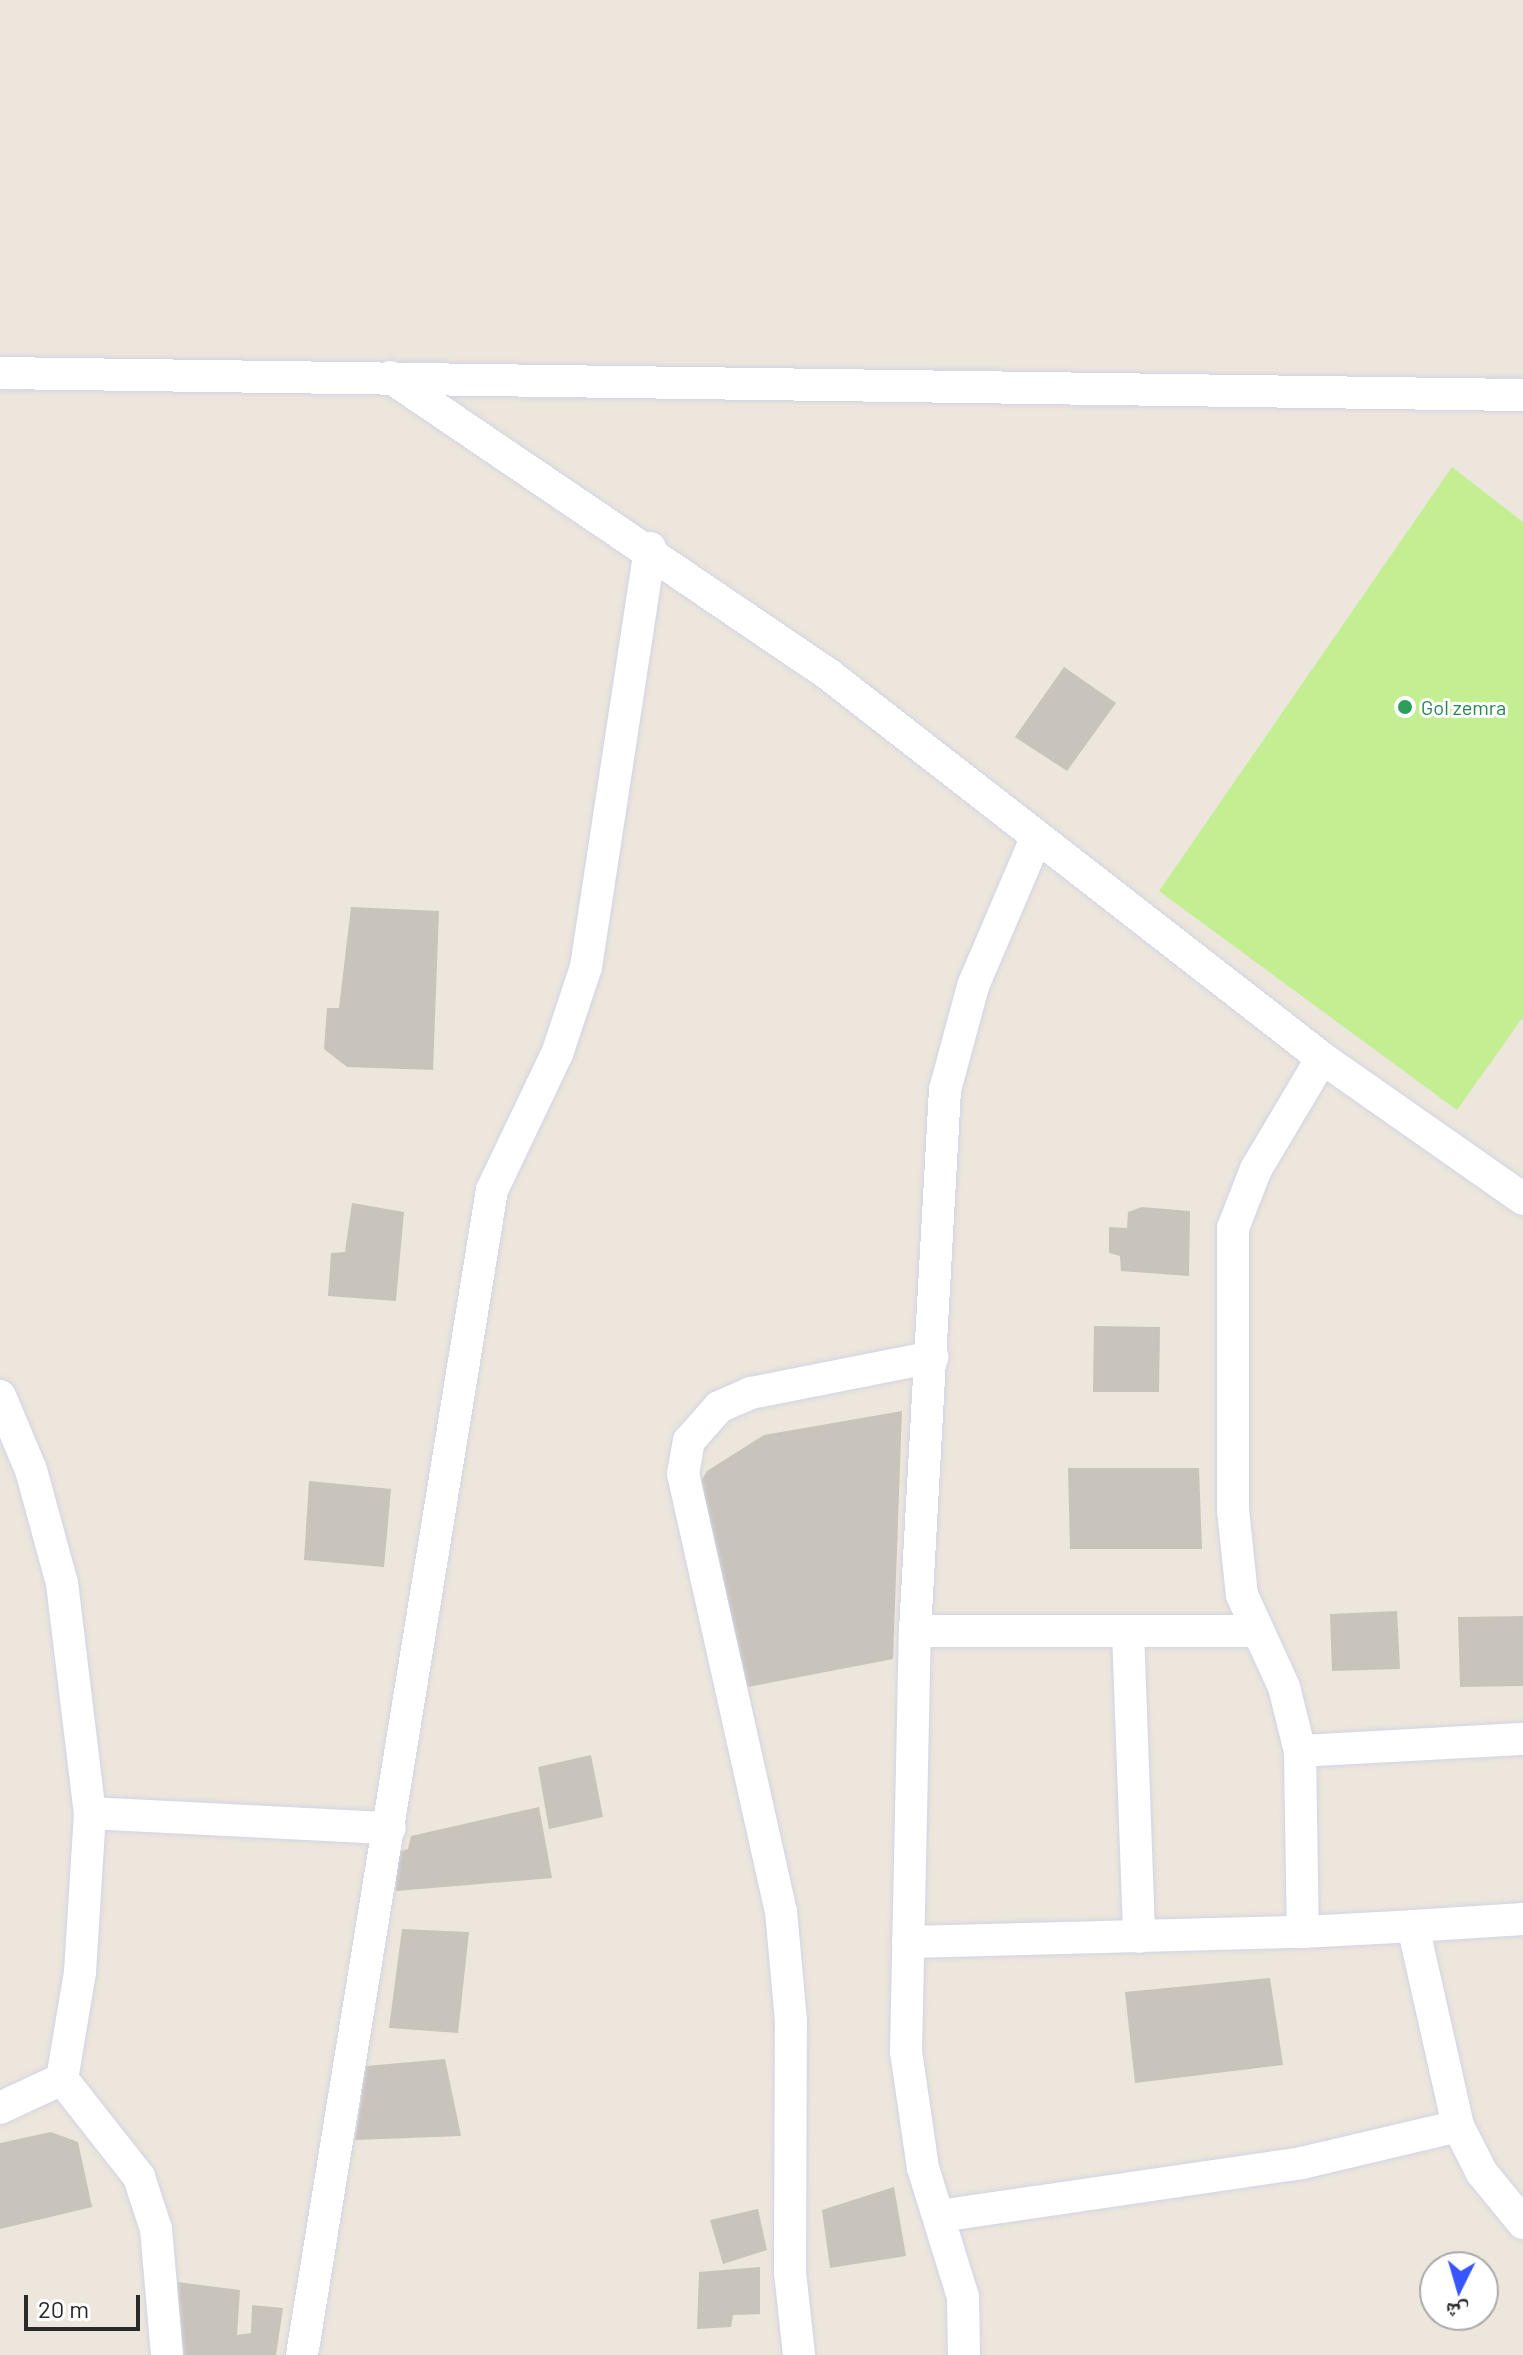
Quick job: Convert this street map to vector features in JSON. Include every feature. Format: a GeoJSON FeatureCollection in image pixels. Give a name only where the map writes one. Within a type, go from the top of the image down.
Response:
{"type":"FeatureCollection","features":[{"type":"Feature","properties":{"kind":"street"},"geometry":{"type":"LineString","coordinates":[[0,373],[1523,395]]}},
{"type":"Feature","properties":{"kind":"street"},"geometry":{"type":"LineString","coordinates":[[389,377],[650,548],[828,674],[1322,1058],[1523,1199]]}},
{"type":"Feature","properties":{"kind":"street"},"geometry":{"type":"LineString","coordinates":[[302,2355],[492,1190],[557,1054],[586,967],[650,548]]}},
{"type":"Feature","properties":{"kind":"street"},"geometry":{"type":"LineString","coordinates":[[964,2355],[963,2297],[912,2108],[908,1942],[915,1631],[945,1090],[973,986],[1036,838]]}},
{"type":"Feature","properties":{"kind":"street"},"geometry":{"type":"LineString","coordinates":[[1303,1932],[1300,1751],[1284,1687],[1242,1595],[1234,1526],[1230,1256],[1256,1169],[1322,1058]]}},
{"type":"Feature","properties":{"kind":"street"},"geometry":{"type":"LineString","coordinates":[[799,2355],[790,2272],[791,2021],[781,1912],[683,1474],[689,1441],[719,1407],[751,1393],[932,1357]]}},
{"type":"Feature","properties":{"kind":"street"},"geometry":{"type":"LineString","coordinates":[[0,1396],[31,1470],[62,1583],[90,1813],[80,1972],[62,2079],[139,2177],[156,2229],[167,2355]]}},
{"type":"Feature","properties":{"kind":"street"},"geometry":{"type":"LineString","coordinates":[[915,1631],[1258,1631]]}},
{"type":"Feature","properties":{"kind":"street"},"geometry":{"type":"LineString","coordinates":[[1128,1631],[1139,1937]]}},
{"type":"Feature","properties":{"kind":"street"},"geometry":{"type":"LineString","coordinates":[[1300,1751],[1523,1739]]}},
{"type":"Feature","properties":{"kind":"street"},"geometry":{"type":"LineString","coordinates":[[90,1813],[390,1828]]}},
{"type":"Feature","properties":{"kind":"street"},"geometry":{"type":"LineString","coordinates":[[908,1942],[1303,1932],[1523,1919]]}},
{"type":"Feature","properties":{"kind":"street"},"geometry":{"type":"LineString","coordinates":[[1413,1926],[1458,2126],[1482,2173],[1523,2223]]}},
{"type":"Feature","properties":{"kind":"street"},"geometry":{"type":"LineString","coordinates":[[0,2108],[62,2079]]}},
{"type":"Feature","properties":{"kind":"street"},"geometry":{"type":"LineString","coordinates":[[939,2216],[1302,2163],[1458,2126]]}},
{"type":"Feature","properties":{"kind":"green space","name":"Gol zemra"},"geometry":{"type":"Polygon","coordinates":[[[1452,467],[1523,522],[1523,1017],[1457,1110],[1159,891],[1452,467]]]}},
{"type":"Feature","properties":{"kind":"building"},"geometry":{"type":"Polygon","coordinates":[[[1064,667],[1116,703],[1067,771],[1015,737],[1064,667]]]}},
{"type":"Feature","properties":{"kind":"building"},"geometry":{"type":"Polygon","coordinates":[[[351,907],[439,911],[433,1070],[347,1067],[324,1049],[327,1008],[339,1008],[351,907]]]}},
{"type":"Feature","properties":{"kind":"building"},"geometry":{"type":"Polygon","coordinates":[[[352,1203],[404,1212],[396,1301],[328,1296],[331,1253],[345,1252],[352,1203]]]}},
{"type":"Feature","properties":{"kind":"building"},"geometry":{"type":"Polygon","coordinates":[[[1142,1207],[1190,1211],[1189,1276],[1121,1271],[1120,1256],[1109,1253],[1109,1227],[1127,1228],[1128,1212],[1142,1207]]]}},
{"type":"Feature","properties":{"kind":"building"},"geometry":{"type":"Polygon","coordinates":[[[1094,1326],[1160,1327],[1159,1392],[1093,1392],[1094,1326]]]}},
{"type":"Feature","properties":{"kind":"building"},"geometry":{"type":"Polygon","coordinates":[[[902,1411],[893,1659],[738,1689],[697,1488],[707,1471],[764,1435],[902,1411]]]}},
{"type":"Feature","properties":{"kind":"building"},"geometry":{"type":"Polygon","coordinates":[[[1068,1468],[1199,1468],[1202,1549],[1070,1549],[1068,1468]]]}},
{"type":"Feature","properties":{"kind":"building"},"geometry":{"type":"Polygon","coordinates":[[[309,1481],[391,1489],[384,1567],[304,1560],[309,1481]]]}},
{"type":"Feature","properties":{"kind":"building"},"geometry":{"type":"Polygon","coordinates":[[[1397,1611],[1400,1669],[1332,1671],[1330,1614],[1397,1611]]]}},
{"type":"Feature","properties":{"kind":"building"},"geometry":{"type":"Polygon","coordinates":[[[1523,1616],[1523,1686],[1460,1687],[1458,1617],[1523,1616]]]}},
{"type":"Feature","properties":{"kind":"building"},"geometry":{"type":"Polygon","coordinates":[[[591,1755],[603,1817],[549,1829],[538,1767],[591,1755]]]}},
{"type":"Feature","properties":{"kind":"building"},"geometry":{"type":"Polygon","coordinates":[[[539,1807],[552,1878],[396,1891],[396,1853],[408,1849],[411,1836],[539,1807]]]}},
{"type":"Feature","properties":{"kind":"building"},"geometry":{"type":"Polygon","coordinates":[[[402,1929],[469,1932],[458,2033],[389,2028],[402,1929]]]}},
{"type":"Feature","properties":{"kind":"building"},"geometry":{"type":"Polygon","coordinates":[[[1270,1978],[1283,2065],[1135,2083],[1125,1992],[1270,1978]]]}},
{"type":"Feature","properties":{"kind":"building"},"geometry":{"type":"Polygon","coordinates":[[[445,2059],[461,2136],[355,2140],[366,2066],[445,2059]]]}},
{"type":"Feature","properties":{"kind":"building"},"geometry":{"type":"Polygon","coordinates":[[[51,2132],[78,2142],[92,2207],[0,2229],[0,2143],[51,2132]]]}},
{"type":"Feature","properties":{"kind":"building"},"geometry":{"type":"Polygon","coordinates":[[[894,2187],[906,2256],[830,2268],[822,2210],[894,2187]]]}},
{"type":"Feature","properties":{"kind":"building"},"geometry":{"type":"Polygon","coordinates":[[[758,2209],[767,2250],[723,2264],[710,2220],[758,2209]]]}},
{"type":"Feature","properties":{"kind":"building"},"geometry":{"type":"Polygon","coordinates":[[[760,2267],[760,2314],[733,2315],[731,2327],[697,2329],[699,2272],[760,2267]]]}},
{"type":"Feature","properties":{"kind":"building"},"geometry":{"type":"Polygon","coordinates":[[[177,2282],[240,2290],[237,2335],[251,2333],[252,2305],[283,2308],[276,2355],[176,2355],[177,2282]]]}},
{"type":"Feature","properties":{"kind":"place","name":"Gol zemra"},"geometry":{"type":"Point","coordinates":[1405,707]}}]}
